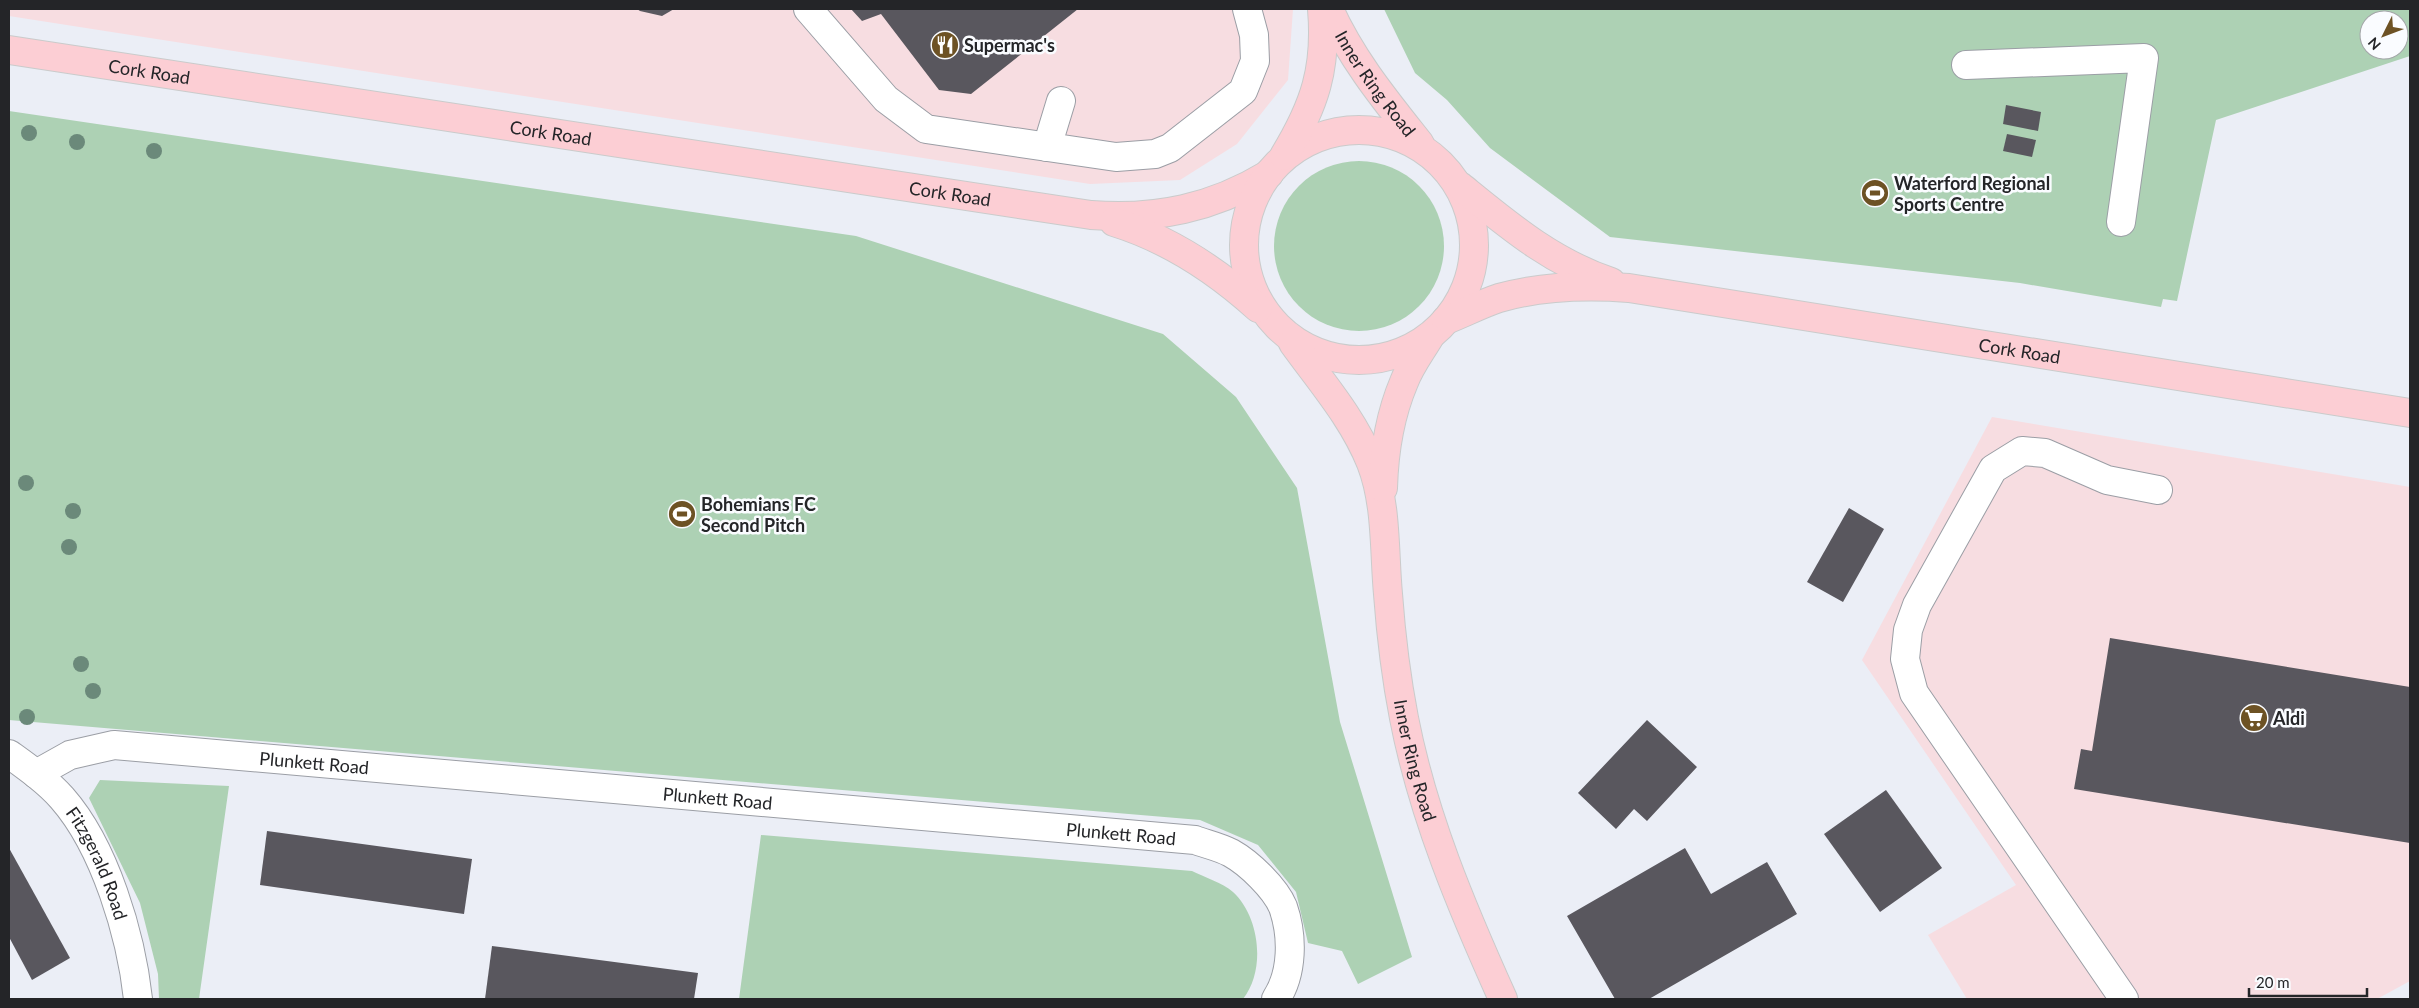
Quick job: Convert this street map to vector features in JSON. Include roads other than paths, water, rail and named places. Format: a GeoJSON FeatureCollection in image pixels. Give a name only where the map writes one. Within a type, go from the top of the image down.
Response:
{"type":"FeatureCollection","features":[{"type":"Feature","properties":{"kind":"main road","name":"Inner Ring Road"},"geometry":{"type":"LineString","coordinates":[[1322,9],[1324,51],[1319,81],[1309,112],[1276,166],[1260,185],[1250,208],[1244,232],[1244,255],[1248,278],[1258,300],[1328,389],[1354,429],[1371,464],[1382,507],[1392,634],[1412,757],[1446,866],[1502,999]]}},
{"type":"Feature","properties":{"kind":"main road","name":"Inner Ring Road"},"geometry":{"type":"LineString","coordinates":[[1329,9],[1369,80],[1427,153]]}},
{"type":"Feature","properties":{"kind":"main road","name":"Cork Road"},"geometry":{"type":"LineString","coordinates":[[9,50],[1091,216]]}},
{"type":"Feature","properties":{"kind":"main road"},"geometry":{"type":"LineString","coordinates":[[1091,216],[1132,218],[1189,210],[1230,195],[1276,166],[1294,149],[1316,138],[1340,131],[1364,130],[1389,134],[1412,143],[1427,153],[1453,180],[1502,222],[1543,249],[1583,271],[1629,288]]}},
{"type":"Feature","properties":{"kind":"main road","name":"Inner Ring Road"},"geometry":{"type":"LineString","coordinates":[[1382,507],[1388,444],[1398,395],[1411,366],[1438,327],[1454,311],[1465,290],[1472,268],[1474,243],[1471,219],[1463,196],[1453,180]]}},
{"type":"Feature","properties":{"kind":"main road"},"geometry":{"type":"LineString","coordinates":[[1091,216],[1140,231],[1195,259],[1213,270],[1279,328],[1307,348],[1329,357],[1353,360],[1376,359],[1399,353],[1420,343],[1438,327],[1483,304],[1520,293],[1588,286],[1629,288]]}},
{"type":"Feature","properties":{"kind":"main road","name":"Cork Road"},"geometry":{"type":"LineString","coordinates":[[1629,288],[2410,413]]}},
{"type":"Feature","properties":{"kind":"street"},"geometry":{"type":"LineString","coordinates":[[808,9],[886,99],[926,129],[1116,157],[1155,154],[1170,148],[1243,91],[1255,61],[1254,35],[1247,9]]}},
{"type":"Feature","properties":{"kind":"street"},"geometry":{"type":"LineString","coordinates":[[1966,65],[2144,58],[2121,222]]}},
{"type":"Feature","properties":{"kind":"street"},"geometry":{"type":"LineString","coordinates":[[1047,146],[1061,101]]}},
{"type":"Feature","properties":{"kind":"street"},"geometry":{"type":"LineString","coordinates":[[2124,999],[1914,693],[1905,659],[1908,630],[1917,605],[1994,469],[2022,451],[2045,452],[2107,480],[2158,490]]}},
{"type":"Feature","properties":{"kind":"street","name":"Plunkett Road"},"geometry":{"type":"LineString","coordinates":[[36,774],[70,755],[114,745],[1195,840],[1230,852],[1259,874],[1282,906],[1291,944],[1285,986],[1276,999]]}},
{"type":"Feature","properties":{"kind":"street","name":"Fitzgerald Road"},"geometry":{"type":"LineString","coordinates":[[9,754],[36,774],[70,808],[96,852],[118,906],[128,940],[138,999]]}},
{"type":"Feature","properties":{"kind":"place","name":"Supermac's"},"geometry":{"type":"Point","coordinates":[945,45]}},
{"type":"Feature","properties":{"kind":"place","name":"Waterford Regional Sports Centre"},"geometry":{"type":"Point","coordinates":[1875,193]}},
{"type":"Feature","properties":{"kind":"place","name":"Bohemians FC Second Pitch"},"geometry":{"type":"Point","coordinates":[682,514]}},
{"type":"Feature","properties":{"kind":"place","name":"Aldi"},"geometry":{"type":"Point","coordinates":[2254,718]}}]}
